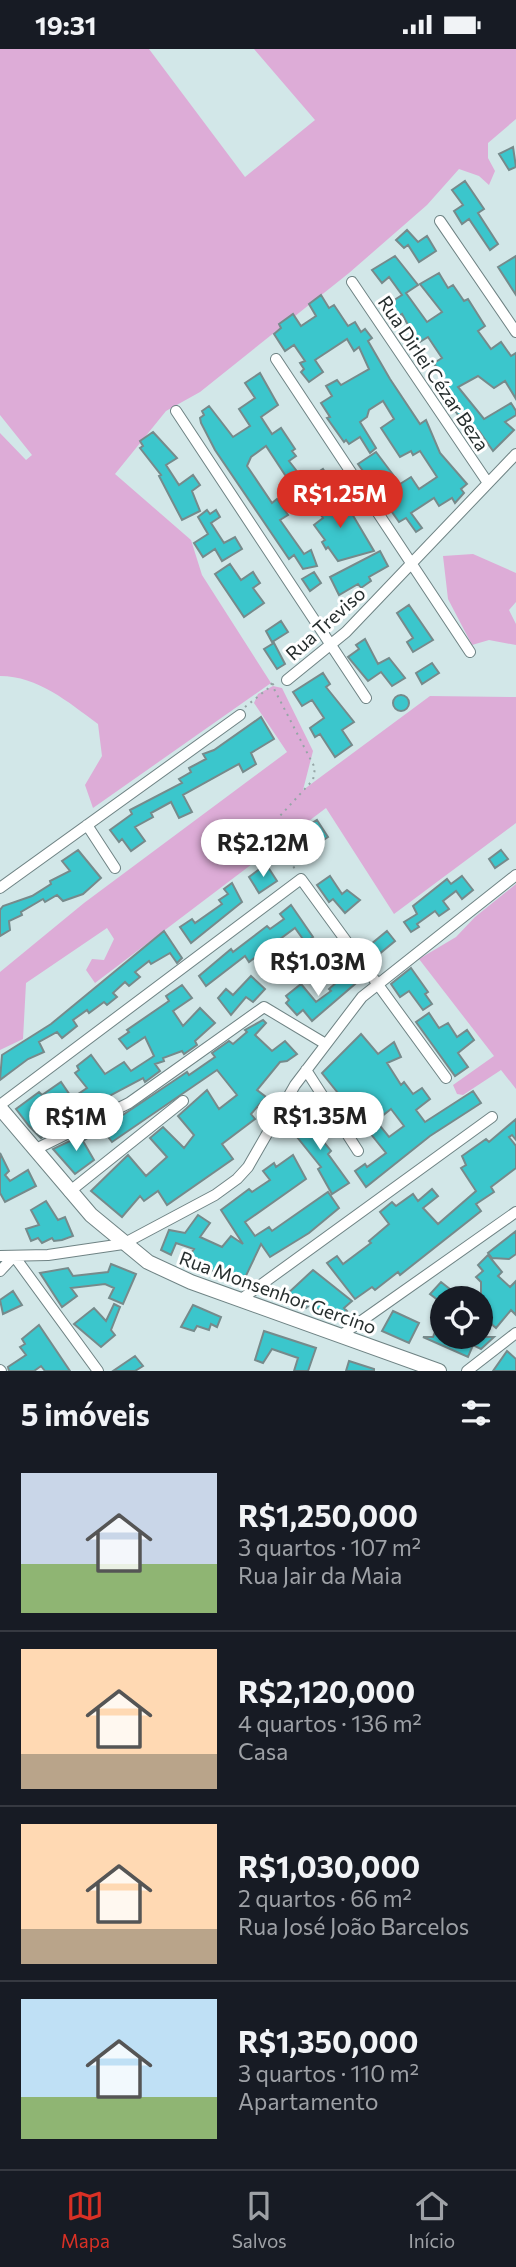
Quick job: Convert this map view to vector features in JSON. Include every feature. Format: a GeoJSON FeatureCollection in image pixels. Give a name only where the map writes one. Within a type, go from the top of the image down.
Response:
{"type":"FeatureCollection","features":[{"type":"Feature","properties":{"kind":"main road","name":"Rua Monsenhor Gercino"},"geometry":{"type":"LineString","coordinates":[[0,1106],[69,1192],[123,1244],[172,1274],[410,1365],[439,1371]]}},
{"type":"Feature","properties":{"kind":"street"},"geometry":{"type":"LineString","coordinates":[[440,222],[516,332]]}},
{"type":"Feature","properties":{"kind":"street","name":"Rua Dirlei Cézar Beza"},"geometry":{"type":"LineString","coordinates":[[352,282],[488,483]]}},
{"type":"Feature","properties":{"kind":"street"},"geometry":{"type":"LineString","coordinates":[[276,359],[471,652]]}},
{"type":"Feature","properties":{"kind":"street"},"geometry":{"type":"LineString","coordinates":[[176,411],[366,698]]}},
{"type":"Feature","properties":{"kind":"street","name":"Rua Treviso"},"geometry":{"type":"LineString","coordinates":[[287,680],[331,646],[516,454]]}},
{"type":"Feature","properties":{"kind":"street"},"geometry":{"type":"LineString","coordinates":[[0,888],[240,715]]}},
{"type":"Feature","properties":{"kind":"street"},"geometry":{"type":"LineString","coordinates":[[87,825],[115,868]]}},
{"type":"Feature","properties":{"kind":"street"},"geometry":{"type":"LineString","coordinates":[[0,1256],[123,1244],[215,1195],[237,1179],[248,1167],[324,1044],[377,982],[516,875]]}},
{"type":"Feature","properties":{"kind":"street"},"geometry":{"type":"LineString","coordinates":[[0,1106],[301,879],[446,1078]]}},
{"type":"Feature","properties":{"kind":"street"},"geometry":{"type":"LineString","coordinates":[[34,1150],[129,1103],[264,1007],[324,1044]]}},
{"type":"Feature","properties":{"kind":"street"},"geometry":{"type":"LineString","coordinates":[[306,1070],[358,1151]]}},
{"type":"Feature","properties":{"kind":"street"},"geometry":{"type":"LineString","coordinates":[[69,1192],[183,1101]]}},
{"type":"Feature","properties":{"kind":"street"},"geometry":{"type":"LineString","coordinates":[[240,1300],[492,1117]]}},
{"type":"Feature","properties":{"kind":"street"},"geometry":{"type":"LineString","coordinates":[[340,1336],[516,1212]]}},
{"type":"Feature","properties":{"kind":"street"},"geometry":{"type":"LineString","coordinates":[[0,1271],[14,1256]]}},
{"type":"Feature","properties":{"kind":"street"},"geometry":{"type":"LineString","coordinates":[[14,1256],[98,1371]]}},
{"type":"Feature","properties":{"kind":"street"},"geometry":{"type":"LineString","coordinates":[[467,1371],[516,1333]]}},
{"type":"Feature","properties":{"kind":"path","name":"Rua Treviso"},"geometry":{"type":"LineString","coordinates":[[271,683],[287,680]]}},
{"type":"Feature","properties":{"kind":"path"},"geometry":{"type":"LineString","coordinates":[[240,715],[251,700],[271,683],[316,768],[313,780],[279,817],[290,861],[301,879]]}},
{"type":"Feature","properties":{"kind":"shaded area"},"geometry":{"type":"Polygon","coordinates":[[[0,49],[149,49],[245,177],[315,120],[254,49],[516,49],[516,119],[488,143],[488,158],[495,171],[489,185],[479,176],[459,169],[427,205],[349,273],[200,392],[166,411],[115,474],[191,540],[202,575],[271,683],[93,808],[85,785],[102,756],[98,724],[40,685],[0,676],[0,433],[26,460],[32,455],[0,415],[0,49]]]}},
{"type":"Feature","properties":{"kind":"shaded area"},"geometry":{"type":"Polygon","coordinates":[[[473,554],[516,573],[516,602],[509,610],[516,624],[516,645],[489,640],[472,645],[448,599],[443,556],[473,554]]]}},
{"type":"Feature","properties":{"kind":"shaded area"},"geometry":{"type":"Polygon","coordinates":[[[273,686],[282,688],[313,751],[303,790],[430,696],[516,697],[516,823],[394,914],[326,808],[95,983],[86,970],[92,959],[104,960],[114,939],[107,928],[26,983],[23,1039],[0,1050],[0,972],[84,903],[287,752],[254,703],[258,694],[273,686]]]}},
{"type":"Feature","properties":{"kind":"shaded area"},"geometry":{"type":"Polygon","coordinates":[[[516,884],[516,1089],[501,1070],[463,1095],[457,1094],[453,1085],[494,1056],[419,959],[456,937],[475,917],[516,884]]]}},
{"type":"Feature","properties":{"kind":"building"},"geometry":{"type":"Polygon","coordinates":[[[513,147],[516,167],[509,170],[499,154],[513,147]]]}},
{"type":"Feature","properties":{"kind":"building"},"geometry":{"type":"Polygon","coordinates":[[[465,181],[484,209],[478,213],[498,244],[490,250],[469,219],[462,224],[454,211],[463,205],[452,190],[465,181]]]}},
{"type":"Feature","properties":{"kind":"building"},"geometry":{"type":"Polygon","coordinates":[[[407,230],[418,242],[427,236],[436,251],[419,262],[408,245],[404,248],[396,240],[407,230]]]}},
{"type":"Feature","properties":{"kind":"building"},"geometry":{"type":"Polygon","coordinates":[[[395,256],[418,285],[406,293],[427,322],[442,312],[420,284],[439,273],[448,288],[453,285],[464,301],[468,299],[485,326],[478,331],[491,349],[501,342],[511,356],[516,353],[516,399],[505,381],[494,388],[478,376],[458,387],[484,419],[511,403],[516,411],[516,415],[505,422],[514,430],[493,451],[479,431],[472,437],[447,398],[451,395],[434,363],[442,358],[428,337],[418,343],[402,314],[394,319],[385,306],[402,295],[389,277],[382,283],[372,270],[395,256]]]}},
{"type":"Feature","properties":{"kind":"building"},"geometry":{"type":"Polygon","coordinates":[[[516,256],[516,295],[498,267],[516,256]]]}},
{"type":"Feature","properties":{"kind":"building"},"geometry":{"type":"Polygon","coordinates":[[[321,295],[329,308],[334,305],[348,326],[355,322],[361,332],[365,329],[372,338],[368,341],[390,379],[420,424],[426,420],[440,453],[467,484],[461,489],[464,493],[455,503],[452,498],[439,506],[434,498],[411,513],[422,528],[416,532],[406,518],[399,522],[358,464],[376,452],[400,484],[411,477],[419,489],[437,477],[420,451],[413,455],[411,451],[400,457],[381,428],[394,419],[383,401],[369,410],[367,417],[360,422],[376,448],[370,453],[360,437],[349,444],[346,440],[344,442],[327,418],[330,417],[321,403],[332,396],[326,386],[337,380],[341,385],[369,369],[359,347],[354,351],[347,339],[315,360],[323,372],[309,382],[301,372],[304,369],[300,363],[305,361],[294,345],[285,351],[274,334],[281,328],[279,324],[293,314],[301,326],[316,316],[309,304],[321,295]]]}},
{"type":"Feature","properties":{"kind":"building"},"geometry":{"type":"Polygon","coordinates":[[[260,373],[278,405],[261,417],[272,434],[281,428],[295,449],[292,451],[296,456],[289,461],[303,479],[293,487],[266,446],[251,457],[247,466],[272,503],[277,499],[288,515],[280,520],[304,554],[311,550],[317,566],[303,569],[294,555],[289,559],[215,450],[201,423],[200,418],[204,415],[202,411],[209,406],[233,437],[250,426],[239,409],[255,398],[245,383],[260,373]]]}},
{"type":"Feature","properties":{"kind":"building"},"geometry":{"type":"Polygon","coordinates":[[[153,432],[177,458],[166,465],[179,485],[193,475],[200,485],[192,491],[200,511],[182,520],[159,476],[161,475],[140,448],[143,446],[140,441],[153,432]]]}},
{"type":"Feature","properties":{"kind":"building"},"geometry":{"type":"Polygon","coordinates":[[[323,469],[332,482],[316,492],[308,479],[323,469]]]}},
{"type":"Feature","properties":{"kind":"building"},"geometry":{"type":"Polygon","coordinates":[[[323,492],[335,508],[345,502],[374,551],[338,561],[328,547],[326,549],[322,542],[325,540],[314,525],[323,518],[311,501],[323,492]]]}},
{"type":"Feature","properties":{"kind":"building"},"geometry":{"type":"Polygon","coordinates":[[[207,510],[210,514],[216,510],[220,517],[211,523],[224,543],[235,537],[242,549],[222,561],[215,549],[203,557],[194,543],[208,534],[198,517],[207,510]]]}},
{"type":"Feature","properties":{"kind":"building"},"geometry":{"type":"Polygon","coordinates":[[[380,551],[388,566],[369,577],[371,581],[361,588],[358,584],[339,595],[330,577],[380,551]]]}},
{"type":"Feature","properties":{"kind":"building"},"geometry":{"type":"Polygon","coordinates":[[[230,564],[241,580],[253,572],[260,583],[253,588],[264,603],[244,617],[215,574],[230,564]]]}},
{"type":"Feature","properties":{"kind":"building"},"geometry":{"type":"Polygon","coordinates":[[[314,572],[321,583],[310,591],[302,579],[314,572]]]}},
{"type":"Feature","properties":{"kind":"building"},"geometry":{"type":"Polygon","coordinates":[[[409,605],[433,640],[413,652],[407,642],[413,638],[397,613],[409,605]]]}},
{"type":"Feature","properties":{"kind":"building"},"geometry":{"type":"Polygon","coordinates":[[[281,621],[288,632],[272,642],[266,631],[281,621]]]}},
{"type":"Feature","properties":{"kind":"building"},"geometry":{"type":"Polygon","coordinates":[[[365,639],[378,664],[389,658],[405,678],[392,686],[381,672],[368,681],[348,657],[359,649],[356,645],[365,639]]]}},
{"type":"Feature","properties":{"kind":"building"},"geometry":{"type":"Polygon","coordinates":[[[274,643],[285,664],[277,669],[264,649],[274,643]]]}},
{"type":"Feature","properties":{"kind":"building"},"geometry":{"type":"Polygon","coordinates":[[[432,663],[439,673],[422,684],[416,673],[432,663]]]}},
{"type":"Feature","properties":{"kind":"building"},"geometry":{"type":"Polygon","coordinates":[[[323,673],[330,684],[326,687],[354,722],[342,730],[352,745],[335,757],[320,734],[315,737],[310,728],[324,718],[312,700],[302,706],[293,692],[323,673]]]}},
{"type":"Feature","properties":{"kind":"building"},"geometry":{"type":"Polygon","coordinates":[[[401,695],[407,697],[407,709],[401,711],[395,709],[393,703],[395,697],[401,695]]]}},
{"type":"Feature","properties":{"kind":"building"},"geometry":{"type":"Polygon","coordinates":[[[261,717],[274,739],[251,753],[256,764],[243,772],[239,764],[183,795],[192,812],[179,818],[171,802],[151,813],[153,817],[135,827],[145,841],[131,851],[122,839],[119,842],[110,830],[132,814],[130,810],[182,783],[179,779],[191,772],[189,768],[206,759],[203,754],[214,750],[261,717]]]}},
{"type":"Feature","properties":{"kind":"building"},"geometry":{"type":"Polygon","coordinates":[[[317,820],[328,837],[306,852],[298,841],[310,833],[306,827],[317,820]]]}},
{"type":"Feature","properties":{"kind":"building"},"geometry":{"type":"Polygon","coordinates":[[[78,850],[101,878],[83,894],[63,901],[57,895],[45,902],[43,899],[9,921],[10,930],[0,936],[0,910],[3,906],[32,896],[51,884],[50,881],[70,871],[62,861],[78,850]]]}},
{"type":"Feature","properties":{"kind":"building"},"geometry":{"type":"Polygon","coordinates":[[[501,850],[508,859],[495,868],[489,859],[501,850]]]}},
{"type":"Feature","properties":{"kind":"building"},"geometry":{"type":"Polygon","coordinates":[[[266,864],[277,881],[259,893],[249,877],[266,864]]]}},
{"type":"Feature","properties":{"kind":"building"},"geometry":{"type":"Polygon","coordinates":[[[330,876],[342,894],[347,890],[360,900],[345,913],[333,899],[329,902],[317,885],[330,876]]]}},
{"type":"Feature","properties":{"kind":"building"},"geometry":{"type":"Polygon","coordinates":[[[462,876],[473,890],[462,899],[456,891],[443,901],[449,909],[439,916],[435,911],[411,932],[404,922],[417,914],[413,906],[447,879],[451,884],[462,876]]]}},
{"type":"Feature","properties":{"kind":"building"},"geometry":{"type":"Polygon","coordinates":[[[232,883],[242,902],[191,943],[180,927],[192,919],[195,923],[222,904],[219,900],[228,894],[224,889],[232,883]]]}},
{"type":"Feature","properties":{"kind":"building"},"geometry":{"type":"Polygon","coordinates":[[[291,905],[313,937],[305,942],[295,928],[249,962],[245,956],[206,986],[199,976],[231,949],[233,952],[267,926],[270,929],[284,919],[280,914],[291,905]]]}},
{"type":"Feature","properties":{"kind":"building"},"geometry":{"type":"Polygon","coordinates":[[[164,931],[182,958],[177,963],[170,953],[151,964],[149,961],[135,972],[140,977],[129,986],[125,982],[113,993],[117,997],[107,1005],[104,1002],[73,1020],[77,1026],[62,1038],[57,1032],[39,1042],[44,1052],[28,1059],[0,1080],[2,1055],[51,1024],[164,931]]]}},
{"type":"Feature","properties":{"kind":"building"},"geometry":{"type":"Polygon","coordinates":[[[387,931],[395,941],[378,955],[370,945],[387,931]]]}},
{"type":"Feature","properties":{"kind":"building"},"geometry":{"type":"Polygon","coordinates":[[[311,940],[328,969],[322,973],[299,948],[311,940]]]}},
{"type":"Feature","properties":{"kind":"building"},"geometry":{"type":"Polygon","coordinates":[[[411,968],[428,992],[425,994],[432,1004],[423,1010],[409,991],[400,997],[391,984],[411,968]]]}},
{"type":"Feature","properties":{"kind":"building"},"geometry":{"type":"Polygon","coordinates":[[[345,971],[355,984],[312,1021],[303,1010],[297,1015],[286,1003],[289,1000],[286,996],[301,984],[316,1002],[331,991],[329,989],[338,981],[336,979],[345,971]]]}},
{"type":"Feature","properties":{"kind":"building"},"geometry":{"type":"Polygon","coordinates":[[[251,976],[265,989],[253,1002],[246,997],[231,1015],[218,998],[226,989],[233,995],[251,976]]]}},
{"type":"Feature","properties":{"kind":"building"},"geometry":{"type":"Polygon","coordinates":[[[182,985],[192,998],[173,1011],[183,1026],[200,1008],[215,1023],[195,1041],[197,1045],[184,1054],[182,1051],[163,1058],[164,1061],[155,1064],[160,1071],[145,1082],[143,1078],[85,1109],[82,1103],[69,1110],[63,1101],[45,1115],[55,1125],[41,1138],[29,1126],[16,1109],[39,1092],[42,1095],[61,1082],[72,1098],[87,1088],[75,1073],[79,1070],[77,1066],[91,1055],[105,1074],[124,1062],[131,1071],[154,1056],[145,1037],[127,1049],[119,1039],[129,1032],[127,1030],[169,1001],[166,996],[182,985]]]}},
{"type":"Feature","properties":{"kind":"building"},"geometry":{"type":"Polygon","coordinates":[[[429,1013],[439,1028],[448,1023],[457,1037],[467,1030],[474,1040],[458,1053],[468,1067],[455,1076],[416,1022],[429,1013]]]}},
{"type":"Feature","properties":{"kind":"building"},"geometry":{"type":"Polygon","coordinates":[[[263,1020],[266,1023],[255,1035],[272,1051],[285,1041],[297,1054],[280,1062],[257,1090],[266,1097],[251,1114],[255,1119],[222,1144],[233,1159],[167,1205],[158,1191],[144,1201],[140,1196],[122,1217],[91,1191],[128,1155],[146,1176],[167,1157],[150,1138],[163,1127],[184,1148],[194,1135],[178,1116],[207,1090],[219,1109],[237,1095],[217,1070],[112,1142],[102,1129],[187,1072],[189,1075],[215,1057],[212,1053],[229,1041],[233,1044],[247,1032],[245,1030],[263,1020]]]}},
{"type":"Feature","properties":{"kind":"building"},"geometry":{"type":"Polygon","coordinates":[[[361,1034],[378,1054],[394,1042],[401,1057],[387,1063],[401,1085],[404,1082],[413,1094],[422,1088],[430,1099],[416,1110],[425,1122],[473,1091],[481,1103],[430,1136],[366,1187],[355,1171],[365,1164],[367,1167],[386,1153],[322,1073],[361,1034]],[[391,1109],[376,1121],[389,1137],[404,1126],[391,1109]]]}},
{"type":"Feature","properties":{"kind":"building"},"geometry":{"type":"Polygon","coordinates":[[[309,1111],[321,1127],[315,1131],[331,1151],[328,1154],[349,1183],[332,1194],[318,1169],[321,1167],[293,1132],[300,1127],[296,1122],[309,1111]]]}},
{"type":"Feature","properties":{"kind":"building"},"geometry":{"type":"Polygon","coordinates":[[[516,1119],[516,1140],[512,1135],[509,1137],[516,1146],[516,1168],[491,1187],[494,1192],[476,1204],[481,1211],[400,1275],[398,1272],[375,1290],[372,1287],[355,1299],[327,1263],[337,1256],[343,1264],[371,1243],[369,1241],[389,1224],[380,1212],[392,1202],[396,1206],[413,1194],[418,1201],[432,1189],[438,1196],[423,1208],[438,1224],[476,1191],[461,1168],[466,1165],[462,1156],[486,1139],[489,1142],[516,1119]]]}},
{"type":"Feature","properties":{"kind":"building"},"geometry":{"type":"Polygon","coordinates":[[[97,1128],[99,1131],[83,1141],[94,1160],[75,1174],[53,1149],[97,1128]]]}},
{"type":"Feature","properties":{"kind":"building"},"geometry":{"type":"Polygon","coordinates":[[[0,1153],[9,1171],[5,1175],[10,1181],[28,1170],[36,1186],[5,1202],[0,1193],[0,1153]]]}},
{"type":"Feature","properties":{"kind":"building"},"geometry":{"type":"Polygon","coordinates":[[[293,1155],[306,1179],[245,1222],[255,1236],[269,1227],[272,1231],[328,1192],[339,1208],[309,1233],[270,1257],[261,1244],[243,1282],[186,1261],[194,1249],[176,1243],[171,1255],[161,1250],[169,1230],[185,1233],[198,1215],[210,1223],[200,1237],[222,1247],[231,1236],[243,1244],[221,1210],[249,1189],[252,1192],[270,1180],[263,1171],[274,1163],[276,1167],[293,1155]]]}},
{"type":"Feature","properties":{"kind":"building"},"geometry":{"type":"Polygon","coordinates":[[[46,1201],[58,1220],[65,1217],[73,1236],[54,1241],[52,1238],[42,1243],[38,1238],[31,1241],[26,1229],[39,1225],[31,1210],[46,1201]]]}},
{"type":"Feature","properties":{"kind":"building"},"geometry":{"type":"Polygon","coordinates":[[[516,1231],[516,1254],[509,1259],[492,1258],[488,1253],[516,1231]]]}},
{"type":"Feature","properties":{"kind":"building"},"geometry":{"type":"Polygon","coordinates":[[[488,1255],[502,1272],[498,1276],[510,1287],[516,1281],[516,1315],[511,1310],[496,1328],[493,1325],[493,1286],[481,1286],[476,1277],[483,1271],[478,1265],[488,1255]]]}},
{"type":"Feature","properties":{"kind":"building"},"geometry":{"type":"Polygon","coordinates":[[[111,1264],[136,1274],[123,1304],[109,1298],[114,1288],[105,1284],[71,1288],[77,1296],[62,1307],[40,1273],[68,1268],[73,1276],[108,1272],[111,1264]]]}},
{"type":"Feature","properties":{"kind":"building"},"geometry":{"type":"Polygon","coordinates":[[[313,1270],[352,1301],[344,1308],[347,1311],[341,1318],[308,1306],[306,1308],[284,1297],[313,1270]]]}},
{"type":"Feature","properties":{"kind":"building"},"geometry":{"type":"Polygon","coordinates":[[[13,1291],[22,1305],[3,1314],[0,1300],[13,1291]]]}},
{"type":"Feature","properties":{"kind":"building"},"geometry":{"type":"Polygon","coordinates":[[[114,1304],[120,1307],[111,1330],[115,1335],[101,1347],[74,1324],[94,1308],[106,1321],[114,1304]]]}},
{"type":"Feature","properties":{"kind":"building"},"geometry":{"type":"Polygon","coordinates":[[[193,1305],[221,1317],[217,1327],[211,1324],[209,1330],[197,1326],[194,1331],[181,1327],[193,1305]]]}},
{"type":"Feature","properties":{"kind":"building"},"geometry":{"type":"Polygon","coordinates":[[[393,1311],[419,1323],[409,1343],[382,1331],[393,1311]]]}},
{"type":"Feature","properties":{"kind":"building"},"geometry":{"type":"Polygon","coordinates":[[[39,1325],[70,1371],[45,1371],[41,1366],[34,1371],[9,1371],[8,1367],[26,1355],[20,1347],[25,1344],[22,1339],[39,1325]]]}},
{"type":"Feature","properties":{"kind":"building"},"geometry":{"type":"Polygon","coordinates":[[[264,1331],[316,1348],[308,1371],[294,1371],[298,1358],[272,1349],[263,1363],[255,1360],[264,1331]]]}},
{"type":"Feature","properties":{"kind":"building"},"geometry":{"type":"Polygon","coordinates":[[[450,1349],[471,1349],[468,1357],[450,1349]]]}},
{"type":"Feature","properties":{"kind":"building"},"geometry":{"type":"Polygon","coordinates":[[[507,1351],[516,1359],[516,1371],[493,1371],[507,1351]]]}},
{"type":"Feature","properties":{"kind":"building"},"geometry":{"type":"Polygon","coordinates":[[[135,1356],[143,1366],[135,1371],[113,1371],[135,1356]]]}},
{"type":"Feature","properties":{"kind":"building"},"geometry":{"type":"Polygon","coordinates":[[[349,1361],[374,1369],[374,1371],[346,1371],[349,1361]]]}}]}
